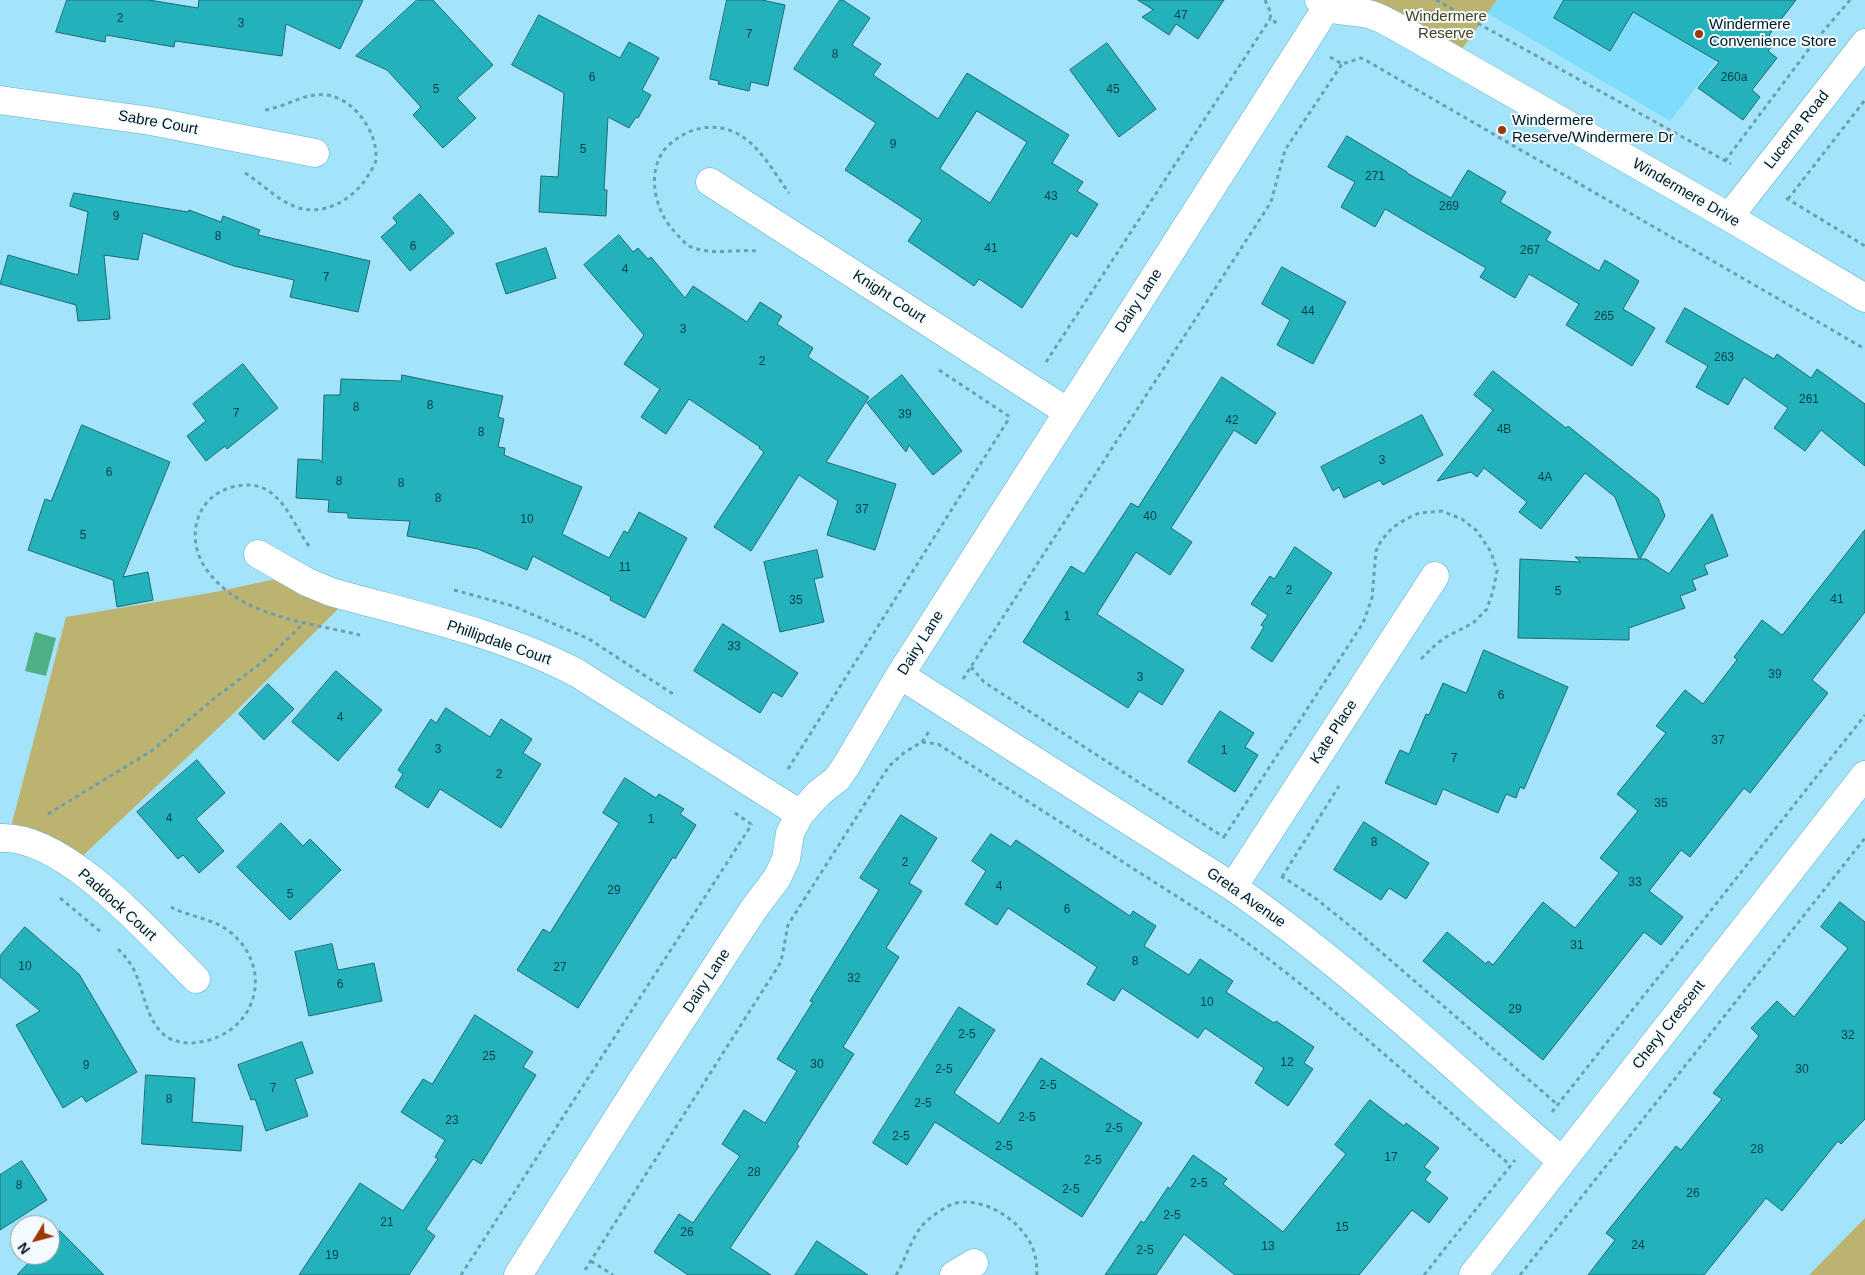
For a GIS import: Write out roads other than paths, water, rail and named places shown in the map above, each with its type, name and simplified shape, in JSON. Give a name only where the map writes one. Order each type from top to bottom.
[{"type":"street","name":"Windermere Drive","points":[[1323,3],[1337,11],[1357,12],[1380,18],[1729,217],[1865,298]]},
{"type":"street","name":"Dairy Lane","points":[[527,1272],[642,1080],[753,910],[777,878],[786,859],[790,833],[800,814],[814,798],[837,779],[857,751],[900,675],[1068,412],[1323,3]]},
{"type":"street","name":"Lucerne Road","points":[[1729,217],[1865,43]]},
{"type":"street","name":"Sabre Court","points":[[0,100],[151,121],[315,153]]},
{"type":"street","name":"Knight Court","points":[[710,182],[1068,412]]},
{"type":"street","name":"Phillipdale Court","points":[[258,554],[307,582],[331,592],[485,635],[552,660],[577,673],[800,814]]},
{"type":"street","name":"Kate Place","points":[[1233,887],[1435,576]]},
{"type":"street","name":"Greta Avenue","points":[[900,675],[1233,887],[1286,925],[1363,988],[1562,1161]]},
{"type":"street","name":"Cheryl Crescent","points":[[1473,1275],[1865,775]]},
{"type":"street","name":"Paddock Court","points":[[0,838],[27,842],[49,851],[73,865],[123,908],[196,979]]},
{"type":"place","name":"Windermere Convenience Store","points":[[1699,34]]},
{"type":"place","name":"Windermere Reserve/Windermere Dr","points":[[1502,130]]},
{"type":"park label","name":"Windermere Reserve","points":[[1446,26]]}]
